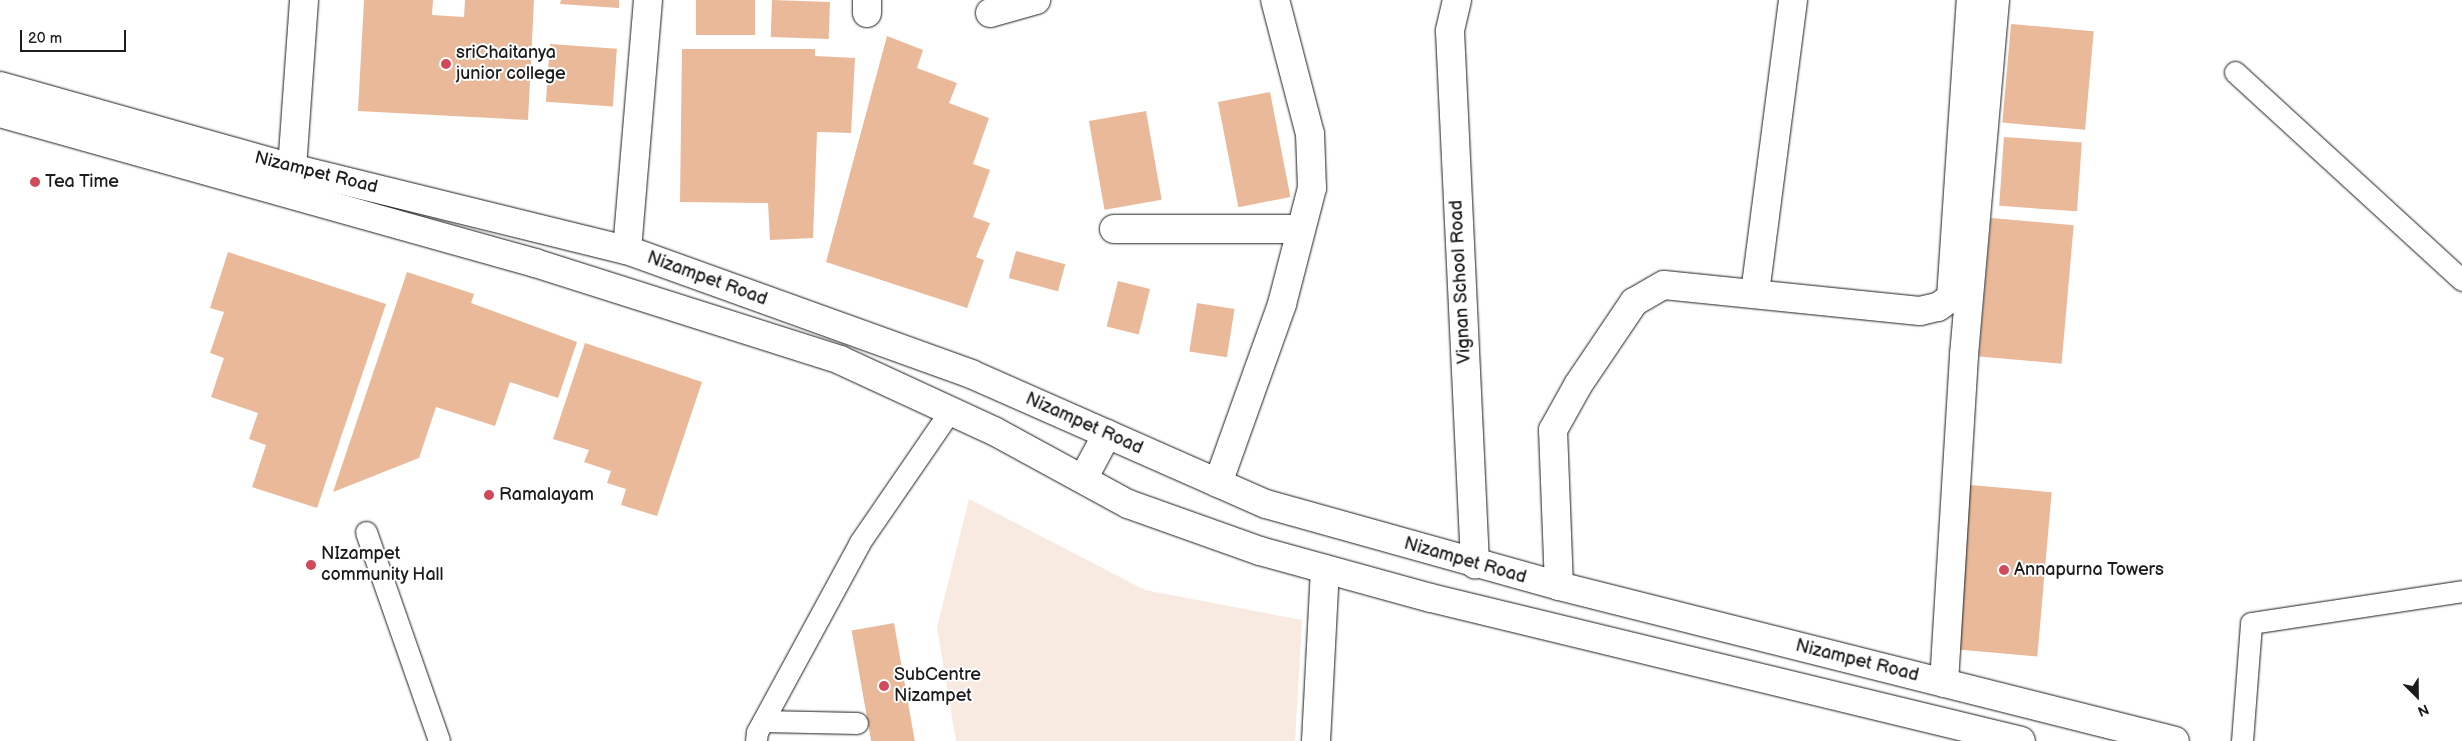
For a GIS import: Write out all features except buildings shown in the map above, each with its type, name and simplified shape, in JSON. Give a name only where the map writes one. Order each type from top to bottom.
[{"type":"main road","points":[[292,168],[304,0]]},
{"type":"main road","points":[[627,250],[648,0]]},
{"type":"main road","points":[[990,13],[1036,0]]},
{"type":"main road","points":[[1218,483],[1282,304],[1312,188],[1310,134],[1275,0]]},
{"type":"main road","name":"Vignan School Road","points":[[1457,0],[1450,31],[1475,564]]},
{"type":"main road","points":[[1755,292],[1793,0]]},
{"type":"main road","points":[[1559,586],[1553,430],[1578,385],[1634,302],[1664,285],[1755,292],[1920,311],[1938,307],[1951,298],[1971,0]]},
{"type":"main road","points":[[1944,683],[1964,355],[1995,0]]},
{"type":"main road","name":"Nizampet Road","points":[[0,86],[292,168],[627,250],[971,374],[1266,504],[1559,586],[2175,741]]},
{"type":"main road","name":"Nizampet Road","points":[[0,113],[535,263],[840,360],[950,411],[1128,504],[1260,551],[1325,569],[2021,741]]},
{"type":"main road","points":[[1114,229],[1300,229]]},
{"type":"main road","points":[[1083,479],[1107,434]]},
{"type":"main road","points":[[1316,741],[1325,569]]},
{"type":"lane","points":[[2235,72],[2462,280]]},
{"type":"lane","points":[[756,741],[763,721],[860,542],[950,411]]},
{"type":"lane","points":[[366,532],[439,741]]},
{"type":"lane","points":[[2242,741],[2251,623],[2462,591]]},
{"type":"lane","points":[[763,721],[857,723]]},
{"type":"shaded area","points":[[969,499],[1145,590],[1302,620],[1295,741],[956,741],[937,627]]},
{"type":"place","name":"sriChaitanya junior college","points":[[446,64]]},
{"type":"place","name":"Tea Time","points":[[35,182]]},
{"type":"place","name":"Ramalayam","points":[[489,495]]},
{"type":"place","name":"NIzampet community Hall","points":[[311,565]]},
{"type":"place","name":"Annapurna Towers","points":[[2004,570]]},
{"type":"place","name":"SubCentre Nizampet","points":[[884,686]]}]
